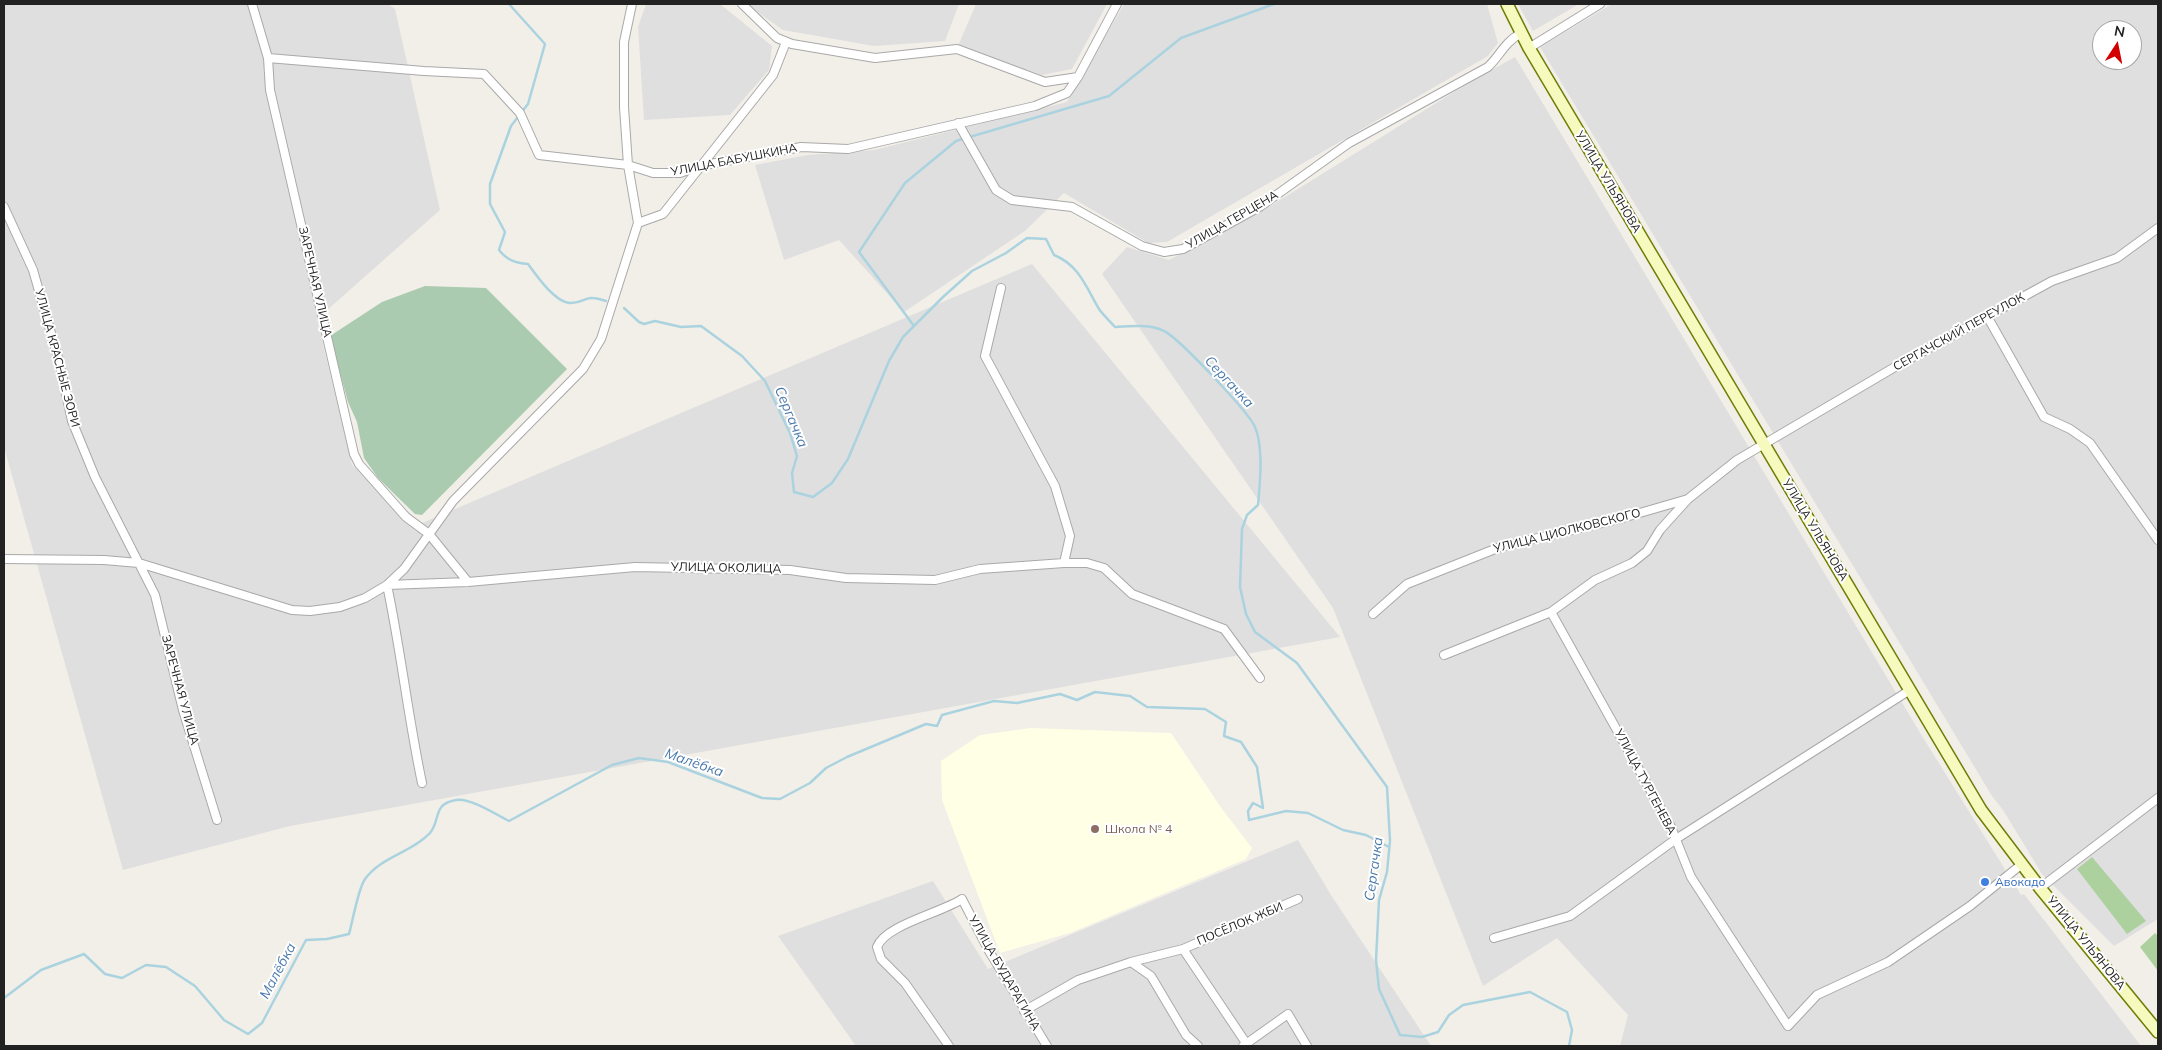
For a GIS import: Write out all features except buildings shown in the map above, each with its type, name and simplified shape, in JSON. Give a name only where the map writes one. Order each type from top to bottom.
[{"type":"main road","name":"УЛИЦА УЛЬЯНОВА","points":[[1508,4],[1529,48],[1981,810],[2040,888],[2158,1032]]},
{"type":"street","name":"ЗАРЕЧНАЯ УЛИЦА","points":[[252,4],[268,58],[270,90],[354,454],[359,464],[406,517],[429,534],[468,582]]},
{"type":"street","points":[[4,560],[104,560],[139,563],[292,610],[310,611],[340,607],[365,598],[387,585],[404,568],[453,501],[583,369],[600,339],[638,224],[628,165],[624,107],[624,42],[632,4]]},
{"type":"street","points":[[742,4],[777,38],[786,42],[875,58],[957,49],[1045,82],[1078,77]]},
{"type":"street","points":[[958,123],[1035,106],[1068,93],[1118,4]]},
{"type":"street","points":[[1529,48],[1600,4]]},
{"type":"street","name":"УЛИЦА ГЕРЦЕНА","points":[[958,123],[996,190],[1012,200],[1072,207],[1142,246],[1164,252],[1183,249],[1261,206],[1349,143],[1488,67],[1497,58],[1506,42],[1521,33]]},
{"type":"street","points":[[638,224],[663,214],[773,75],[786,42]]},
{"type":"street","name":"УЛИЦА БАБУШКИНА","points":[[268,58],[484,74],[520,113],[538,155],[628,165],[653,173],[680,173],[700,166],[801,147],[848,149],[958,123]]},
{"type":"street","name":"УЛИЦА КРАСНЫЕ ЗОРИ","points":[[4,207],[33,270],[58,360],[72,421],[95,477],[139,563]]},
{"type":"street","name":"СЕРГАЧСКИЙ ПЕРЕУЛОК","points":[[1764,444],[1987,316],[2052,281],[2117,258],[2158,228]]},
{"type":"street","points":[[1001,288],[985,356],[1056,486],[1070,536],[1064,563]]},
{"type":"street","points":[[1987,316],[2044,417],[2070,429],[2090,443],[2158,540]]},
{"type":"street","name":"УЛИЦА ЦИОЛКОВСКОГО","points":[[1444,655],[1551,612],[1595,580],[1632,563],[1647,551],[1660,530],[1688,499],[1737,460],[1764,444]]},
{"type":"street","name":"УЛИЦА ЦИОЛКОВСКОГО","points":[[1373,614],[1407,584],[1500,547],[1619,519],[1688,499]]},
{"type":"street","name":"ЗАРЕЧНАЯ УЛИЦА","points":[[139,563],[155,595],[183,710],[217,820]]},
{"type":"street","name":"УЛИЦА ОКОЛИЦА","points":[[387,585],[468,582],[635,567],[790,570],[846,578],[935,580],[980,569],[1064,563],[1087,564],[1104,568],[1132,594],[1224,629],[1260,678]]},
{"type":"street","points":[[387,585],[400,646],[408,718],[422,783]]},
{"type":"street","name":"УЛИЦА ТУРГЕНЕВА","points":[[1551,612],[1672,827],[1691,877],[1788,1026],[1816,995],[1888,962],[1970,906],[2022,864]]},
{"type":"street","points":[[1494,938],[1570,916],[1676,839],[1910,690]]},
{"type":"street","points":[[2040,888],[2158,798]]},
{"type":"street","name":"УЛИЦА БУДАРАГИНА","points":[[949,1046],[905,983],[882,959],[877,946],[880,938],[889,932],[948,908],[962,899],[1024,1011],[1047,1046]]},
{"type":"street","name":"ПОСЁЛОК ЖБИ","points":[[1024,1011],[1078,980],[1131,962],[1183,949],[1298,899]]},
{"type":"street","name":"ПОСЁЛОК ЖБИ","points":[[1183,949],[1244,1045]]},
{"type":"street","points":[[1131,962],[1151,976],[1186,1035],[1198,1046]]},
{"type":"street","points":[[1244,1045],[1288,1014],[1307,1046]]},
{"type":"shaded area","points":[[4,4],[388,4],[395,9],[440,210],[317,319],[352,465],[422,523],[1032,264],[1340,637],[290,826],[123,870],[4,447]]},
{"type":"shaded area","points":[[646,4],[720,4],[772,46],[769,70],[730,115],[644,120],[638,27]]},
{"type":"shaded area","points":[[746,4],[959,4],[945,41],[874,46],[783,30]]},
{"type":"shaded area","points":[[976,4],[1107,4],[1072,69],[1042,75],[958,46]]},
{"type":"shaded area","points":[[1124,4],[1487,4],[1498,43],[1488,56],[1167,242],[1148,243],[1064,193],[1025,231],[904,312],[839,240],[784,260],[755,165],[808,155],[874,150],[1067,102]]},
{"type":"shaded area","points":[[1518,4],[1579,4],[1533,31]]},
{"type":"shaded area","points":[[1612,4],[2158,4],[2158,919],[2114,946],[2042,874],[2003,810],[1992,796],[1540,47]]},
{"type":"shaded area","points":[[1515,57],[1922,736],[2021,895],[2024,894],[2141,1046],[1620,1046],[1628,1015],[1557,938],[1483,986],[1333,608],[1102,274],[1127,247],[1169,260],[1264,210],[1470,82]]},
{"type":"shaded area","points":[[425,286],[486,288],[567,369],[422,515],[415,514],[378,478],[364,458],[357,422],[348,402],[330,336],[382,302]]},
{"type":"shaded area","name":"Школа № 4","points":[[1031,728],[1171,733],[1222,809],[1252,848],[1246,859],[1070,933],[1000,953],[942,800],[941,761],[980,735]]},
{"type":"shaded area","points":[[1298,840],[1331,895],[1431,1046],[856,1046],[778,936],[933,881],[988,969]]},
{"type":"green space","points":[[2092,857],[2146,921],[2127,934],[2077,869]]},
{"type":"green space","points":[[2155,933],[2158,936],[2158,971],[2140,947]]},
{"type":"waterway","name":"Сергачка","points":[[509,4],[545,44],[528,104],[511,126],[490,184],[490,204],[505,232],[499,250],[512,260],[528,264],[547,288],[565,302],[576,303],[589,298],[606,301]]},
{"type":"waterway","points":[[914,326],[859,252],[905,183],[956,141],[1109,96],[1181,38],[1274,4]]},
{"type":"waterway","name":"Сергачка","points":[[624,308],[639,322],[644,324],[655,321],[681,327],[701,326],[742,356],[765,381],[790,433],[797,456],[792,473],[794,492],[813,497],[832,483],[848,459],[889,361],[903,337],[972,271],[1006,253],[1027,238],[1046,239],[1054,255],[1063,259],[1076,271],[1102,314],[1115,327],[1153,327],[1172,336],[1226,391],[1254,425],[1257,433],[1260,454],[1258,505],[1247,515],[1242,529],[1240,587],[1246,614],[1255,632],[1297,663],[1387,787],[1390,841],[1387,872],[1379,900],[1376,960],[1379,989],[1400,1035],[1422,1037],[1438,1032],[1449,1015],[1463,1005],[1530,992],[1567,1012],[1572,1030],[1569,1046]]},
{"type":"waterway","name":"Малёбка","points":[[4,998],[41,970],[84,954],[105,974],[122,978],[146,965],[166,967],[195,986],[224,1020],[248,1034],[262,1023],[306,940],[327,939],[349,934],[358,897],[365,879],[380,865],[422,840],[430,833],[440,809],[448,802],[456,800],[468,801],[509,821],[612,765],[639,758],[668,762],[762,798],[780,799],[810,783],[826,768],[847,757],[926,724],[937,726],[942,715],[994,701],[1017,703],[1060,694],[1077,700],[1095,692],[1130,696],[1147,707],[1205,709],[1226,722],[1224,736],[1241,742],[1257,767],[1263,808],[1253,803],[1248,811],[1249,820],[1286,811],[1308,813],[1343,830],[1366,835],[1389,847]]},
{"type":"place","name":"Школа № 4","points":[[1095,829]]},
{"type":"place","name":"Авокадо","points":[[1985,882]]}]
